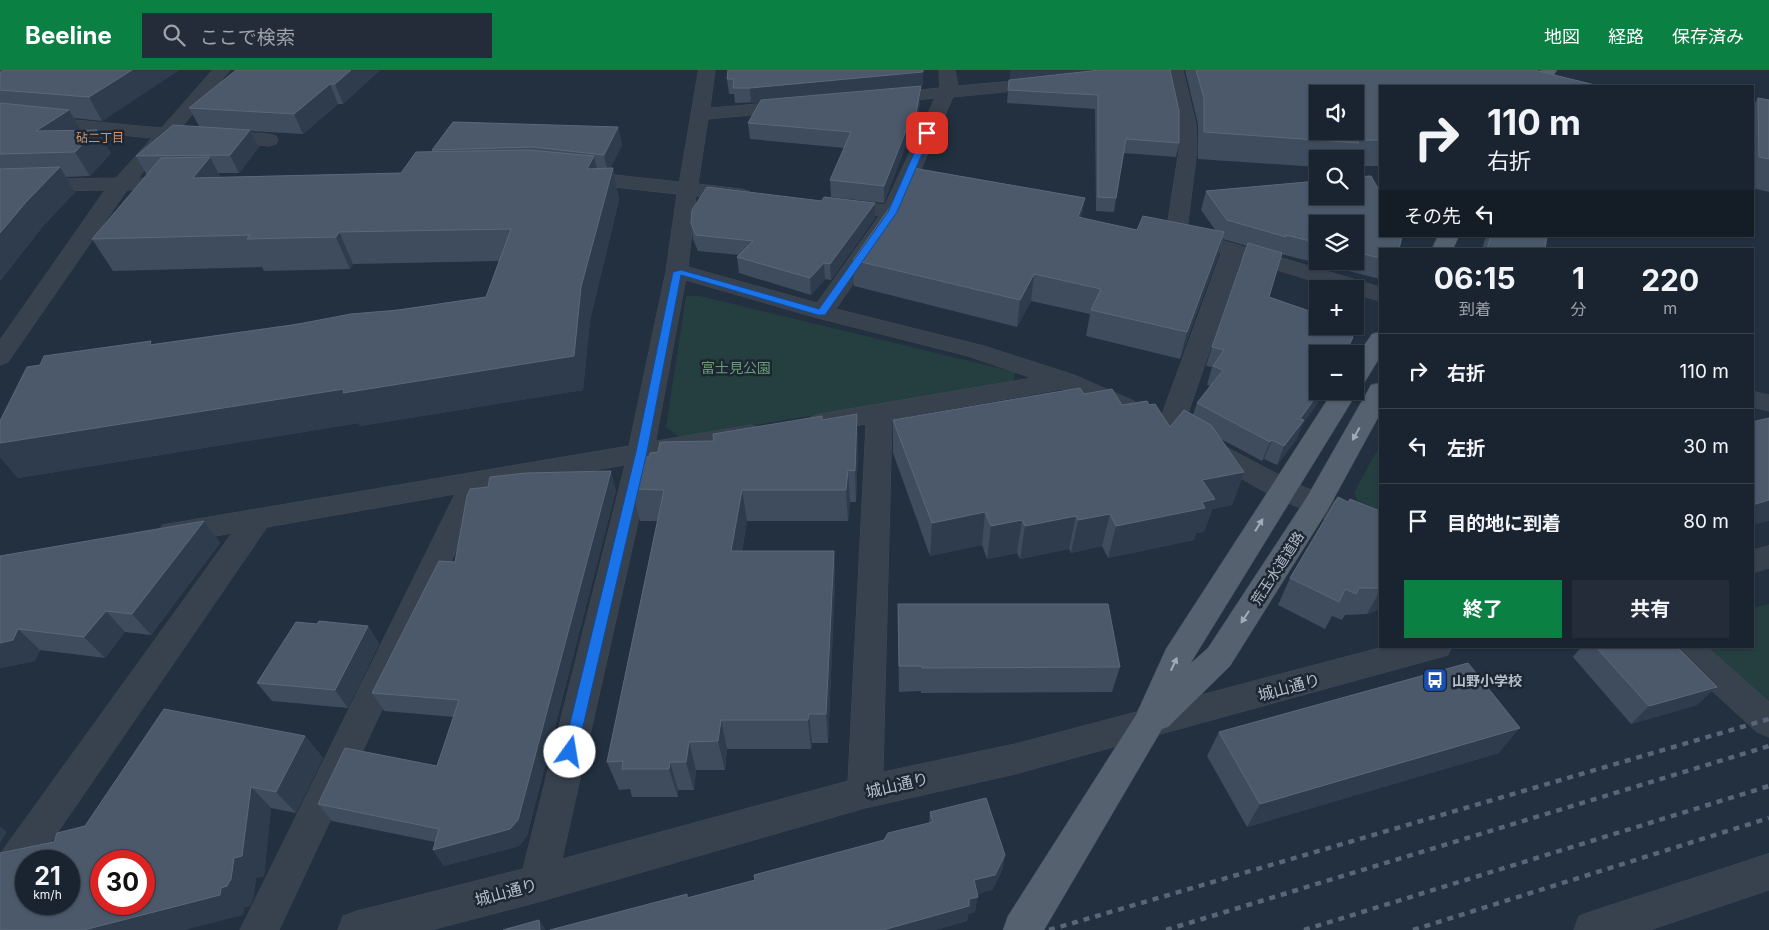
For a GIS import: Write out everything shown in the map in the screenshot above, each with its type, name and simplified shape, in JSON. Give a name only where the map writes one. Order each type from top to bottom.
[{"type":"main road","points":[[1540,85],[1549,70]]},
{"type":"main road","points":[[1364,363],[1379,341]]},
{"type":"main road","name":"荒玉水道道路","points":[[1148,724],[1219,657],[1317,504],[1379,393]]},
{"type":"main road","name":"荒玉水道道路","points":[[1022,930],[1148,724],[1177,658],[1282,489],[1340,400]]},
{"type":"street","points":[[0,357],[121,184],[222,70]]},
{"type":"street","points":[[538,884],[641,452],[678,272],[688,188],[707,70]]},
{"type":"street","points":[[822,312],[892,212],[950,85],[947,70]]},
{"type":"street","points":[[1175,70],[1188,124],[1188,150],[1176,233],[1379,294]]},
{"type":"street","points":[[866,100],[1064,80]]},
{"type":"street","points":[[700,114],[808,105]]},
{"type":"street","points":[[0,118],[165,134],[269,140]]},
{"type":"street","points":[[562,175],[756,196]]},
{"type":"street","points":[[0,186],[191,183]]},
{"type":"street","points":[[814,203],[892,212]]},
{"type":"street","points":[[1155,421],[1233,251]]},
{"type":"street","points":[[678,272],[822,312],[976,351],[1065,381],[1155,421],[1282,489],[1379,531]]},
{"type":"street","points":[[153,536],[1065,381]]},
{"type":"street","points":[[1754,399],[1769,403]]},
{"type":"street","points":[[865,792],[879,413]]},
{"type":"street","points":[[259,930],[475,482]]},
{"type":"street","points":[[0,885],[258,518]]},
{"type":"street","points":[[1754,562],[1769,558]]},
{"type":"street","name":"城山通り","points":[[357,930],[538,884],[865,792],[1015,759],[1430,648]]},
{"type":"street","points":[[1686,648],[1769,722]]},
{"type":"street","points":[[1593,930],[1769,872]]},
{"type":"green space","name":"富士見公園","points":[[686,296],[700,296],[1015,372],[1013,384],[679,437],[666,427]]},
{"type":"green space","points":[[1379,447],[1379,511],[1358,501],[1354,493]]},
{"type":"green space","points":[[1769,604],[1769,705],[1706,648],[1754,648],[1754,608]]},
{"type":"building","points":[[5,70],[132,70],[89,97],[0,90],[0,73]]},
{"type":"building","points":[[236,70],[351,70],[335,84],[330,84],[294,114],[189,108]]},
{"type":"building","points":[[728,70],[923,70],[923,72],[733,88],[734,79],[727,79]]},
{"type":"building","points":[[1100,70],[1170,70],[1179,111],[1179,143],[1126,139],[1116,198],[1098,197],[1098,95],[1008,90],[1009,80]]},
{"type":"building","points":[[1196,70],[1534,70],[1595,85],[1379,85],[1379,140],[1364,140],[1364,85],[1309,85],[1309,139],[1204,132],[1204,98]]},
{"type":"building","points":[[921,86],[915,118],[911,118],[884,186],[830,180],[851,132],[748,123],[761,100]]},
{"type":"building","points":[[1758,98],[1769,100],[1769,159],[1759,157]]},
{"type":"building","points":[[0,103],[69,110],[36,131],[97,130],[75,152],[0,154]]},
{"type":"building","points":[[453,122],[618,127],[604,155],[533,147],[432,150]]},
{"type":"building","points":[[173,125],[250,130],[230,155],[136,156]]},
{"type":"building","points":[[1317,140],[1357,140],[1359,143]]},
{"type":"building","points":[[529,150],[594,156],[587,169],[613,168],[581,287],[574,356],[343,393],[344,389],[0,443],[0,421],[27,367],[40,365],[44,356],[151,341],[150,345],[293,325],[351,314],[399,310],[486,297],[511,229],[339,232],[336,237],[247,239],[250,235],[92,239],[161,158],[210,157],[193,178],[401,173],[416,152]]},
{"type":"building","points":[[60,167],[26,202],[0,233],[0,169]]},
{"type":"building","points":[[913,168],[1085,198],[1078,217],[1137,230],[1143,216],[1224,232],[1187,332],[1091,310],[1101,289],[1034,274],[1020,300],[853,260],[904,187]]},
{"type":"building","points":[[1364,176],[1371,176],[1379,190],[1379,237],[1402,237],[1399,248],[1379,248],[1379,258],[1364,254],[1364,215],[1309,215],[1309,241],[1286,235],[1286,237],[1227,220],[1206,191],[1309,182],[1309,205],[1364,205]]},
{"type":"building","points":[[707,187],[822,201],[824,197],[875,203],[830,264],[824,263],[810,278],[737,257],[753,241],[696,235],[691,223],[692,210]]},
{"type":"building","points":[[1491,237],[1547,237],[1545,248],[1487,248]]},
{"type":"building","points":[[1248,243],[1282,253],[1269,297],[1309,311],[1309,335],[1352,335],[1353,337],[1349,345],[1309,345],[1309,400],[1314,400],[1300,419],[1304,420],[1284,446],[1272,440],[1270,442],[1197,403],[1223,370],[1213,366],[1224,350],[1212,347]]},
{"type":"building","points":[[1080,388],[1084,394],[1112,389],[1122,405],[1147,401],[1149,405],[1155,404],[1170,427],[1184,410],[1211,425],[1244,472],[1202,480],[1215,499],[1202,502],[1205,508],[1116,526],[1110,514],[1078,520],[1076,516],[1025,526],[1022,520],[991,526],[985,512],[932,523],[893,420]]},
{"type":"building","points":[[857,414],[855,471],[848,470],[846,490],[742,490],[731,551],[834,551],[826,714],[809,714],[808,720],[721,720],[718,741],[689,742],[686,762],[670,762],[669,769],[622,769],[623,761],[607,762],[664,490],[632,489],[640,457],[649,457],[650,453],[658,452],[660,442],[714,441],[713,434],[822,416],[822,420]]},
{"type":"building","points":[[1769,418],[1769,500],[1754,504],[1754,422]]},
{"type":"building","points":[[611,471],[518,820],[510,829],[433,850],[439,829],[318,804],[345,748],[437,766],[459,700],[372,693],[439,561],[455,562],[467,496],[470,489],[488,487],[490,477],[526,473]]},
{"type":"building","points":[[1338,497],[1348,502],[1350,499],[1379,511],[1379,588],[1359,588],[1356,594],[1345,589],[1339,602],[1290,578]]},
{"type":"building","points":[[204,521],[132,614],[106,611],[84,637],[18,629],[13,640],[0,643],[0,556]]},
{"type":"building","points":[[898,604],[1108,604],[1120,667],[922,668],[922,666],[899,666]]},
{"type":"building","points":[[319,621],[368,626],[335,690],[257,683],[296,622],[317,624]]},
{"type":"building","points":[[1597,648],[1678,648],[1717,687],[1649,706]]},
{"type":"building","points":[[1468,663],[1520,728],[1260,804],[1219,732]]},
{"type":"building","points":[[164,709],[305,736],[276,792],[251,787],[242,856],[234,858],[231,879],[227,886],[221,888],[220,895],[155,912],[155,850],[90,850],[90,915],[142,915],[84,930],[0,930],[0,853],[54,842],[57,833],[85,826]]},
{"type":"building","points":[[986,798],[1005,855],[995,875],[974,880],[978,897],[969,899],[969,906],[883,930],[550,930],[687,894],[687,898],[755,880],[754,875],[884,840],[888,833],[933,822],[930,812]]},
{"type":"building","points":[[539,920],[540,930],[503,930]]},
{"type":"railway","points":[[1049,930],[1769,719]]},
{"type":"railway","points":[[1166,930],[1769,746]]},
{"type":"railway","points":[[1304,930],[1769,786]]},
{"type":"railway","points":[[1413,930],[1769,818]]},
{"type":"place","name":"山野小学校","points":[[1435,680]]},
{"type":"district","name":"砧二丁目","points":[[100,137]]},
{"type":"route","points":[[570,752],[641,452],[678,272],[822,312],[892,212],[927,133]]}]
